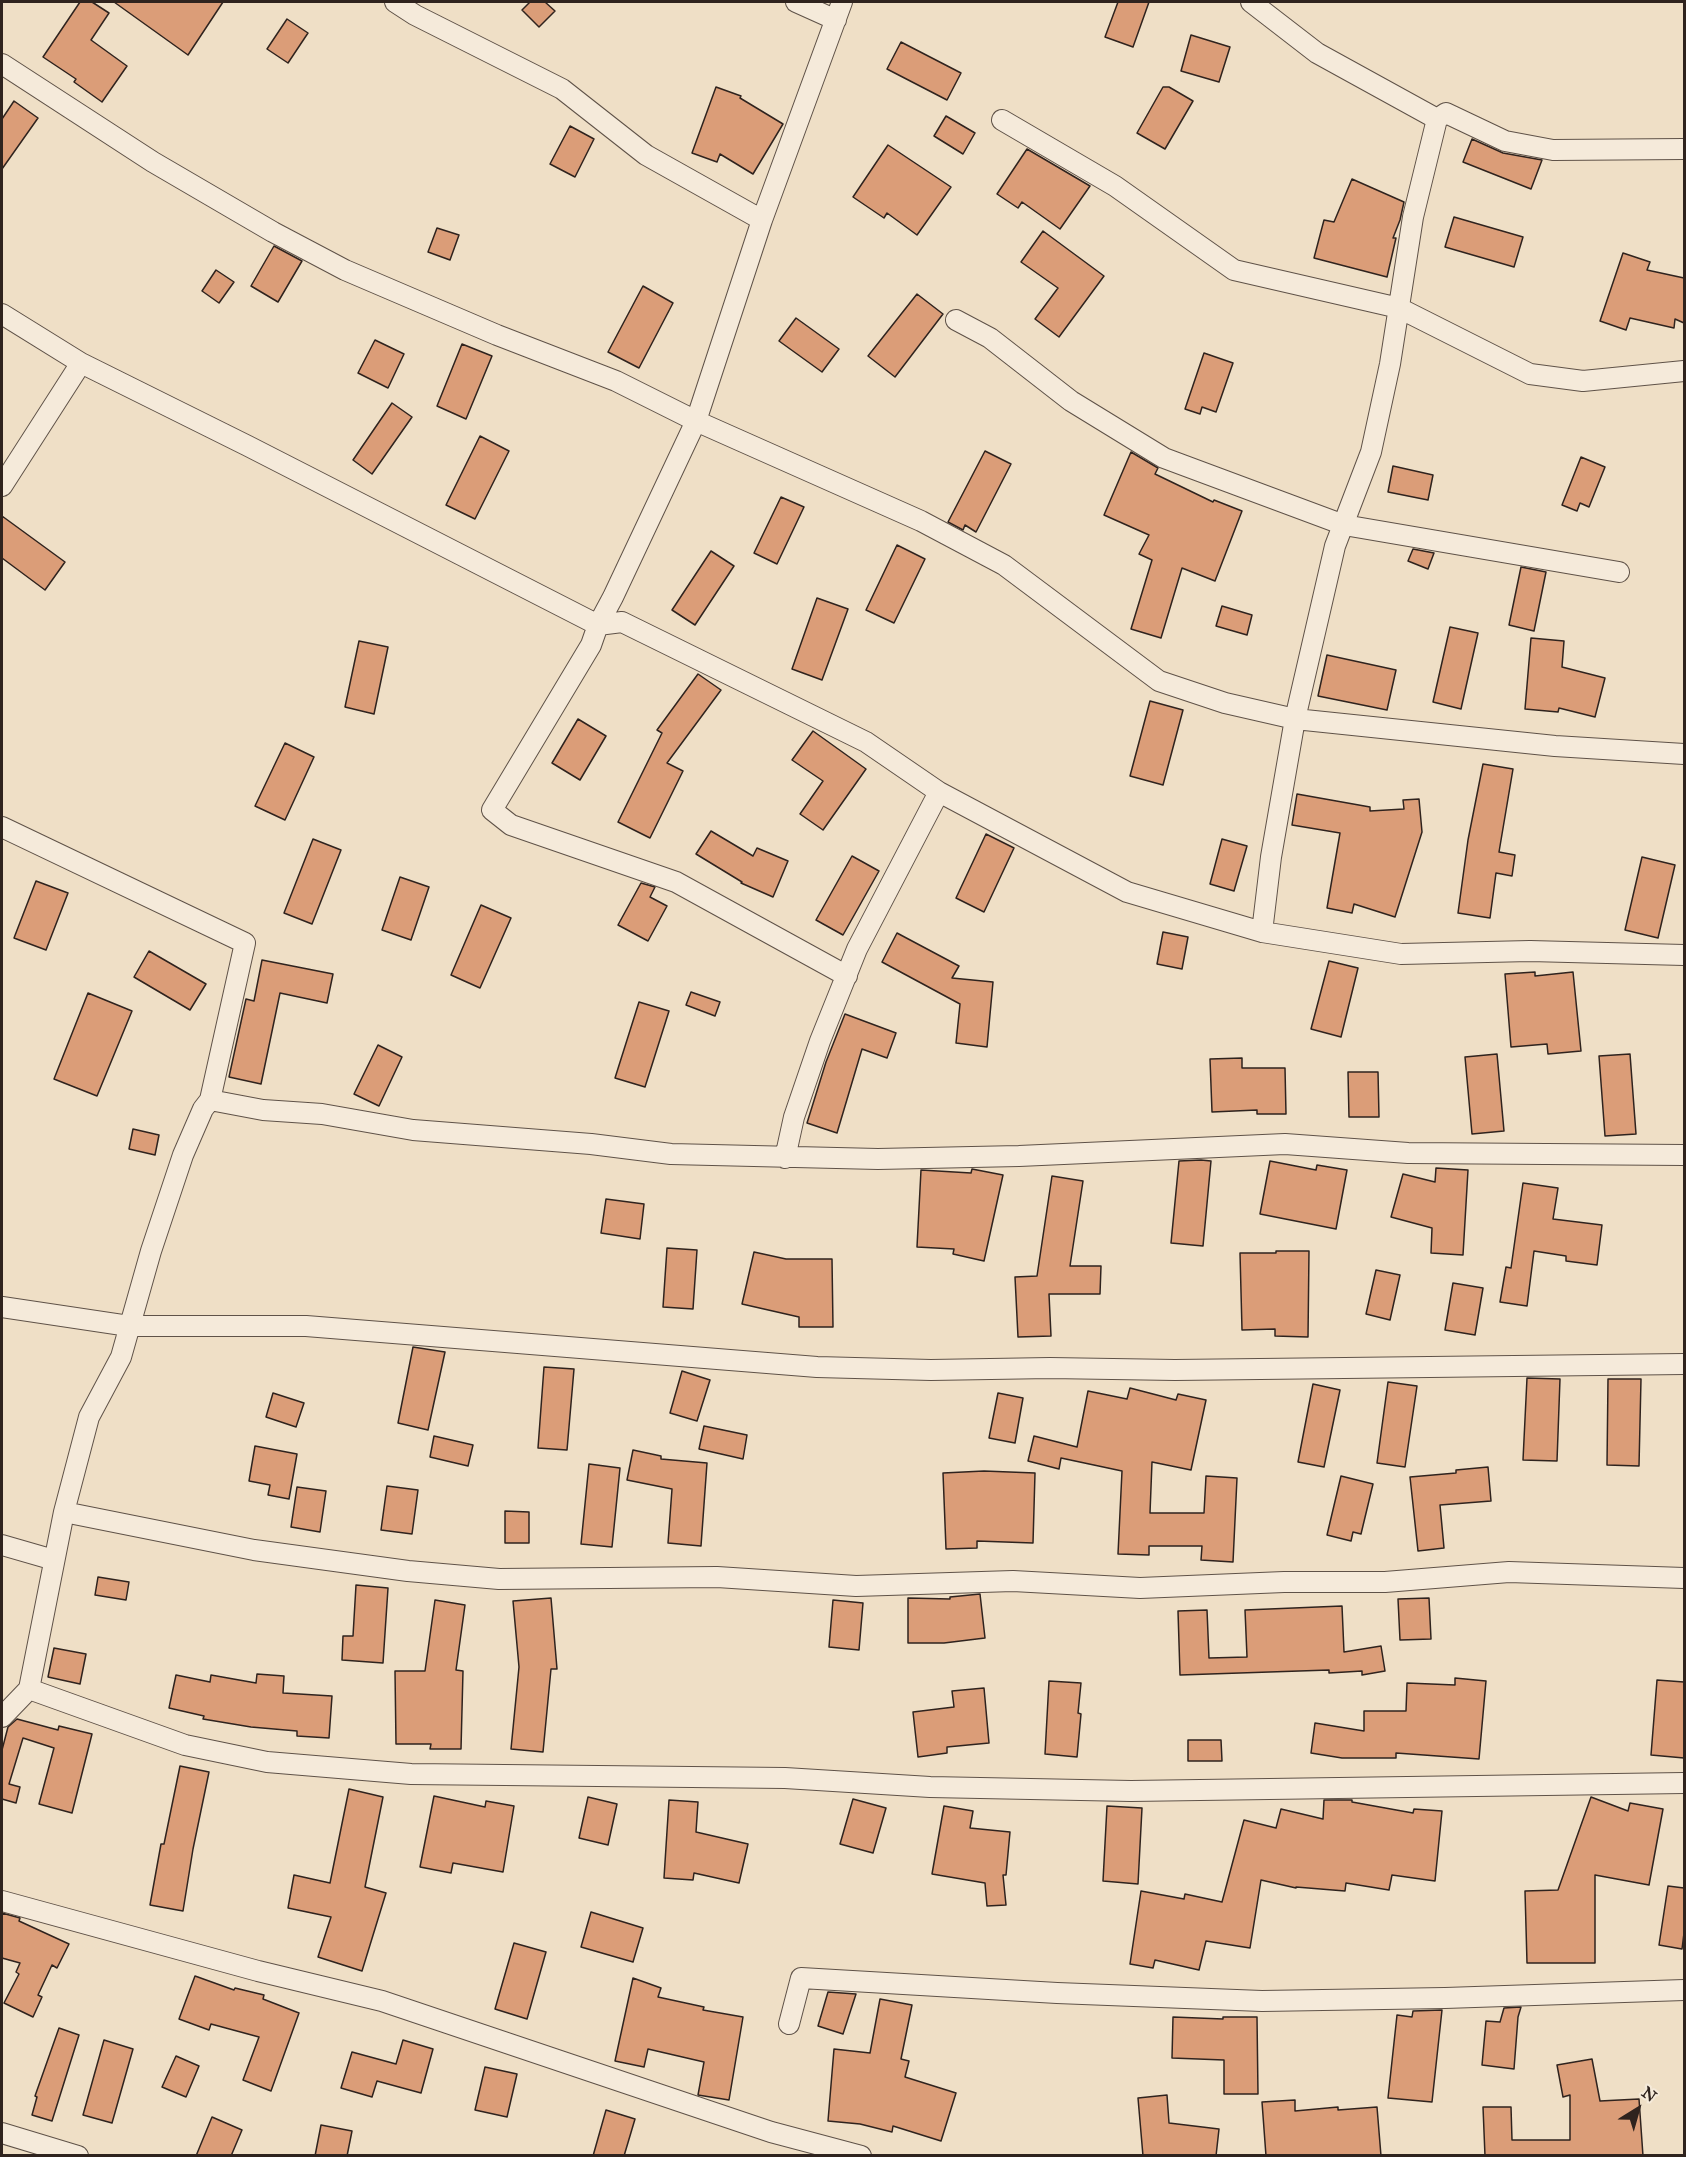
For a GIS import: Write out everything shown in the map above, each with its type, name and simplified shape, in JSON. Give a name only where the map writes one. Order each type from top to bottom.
[{"type":"street","points":[[395,2],[415,15],[562,89],[646,155],[762,220]]},
{"type":"street","points":[[796,2],[839,10],[762,220],[696,421],[614,597],[597,625],[591,645],[492,810],[511,825],[676,882],[847,976]]},
{"type":"street","points":[[1251,2],[1317,53],[1437,119]]},
{"type":"street","points":[[2,64],[153,162],[273,232],[345,270],[497,335],[616,381],[696,421],[921,521],[1004,565],[1159,681],[1225,703],[1295,719],[1555,746],[1684,754]]},
{"type":"street","points":[[1262,932],[1271,857],[1295,719],[1335,546],[1371,452],[1390,364],[1413,217],[1437,119],[1446,113],[1505,141],[1553,150],[1684,149]]},
{"type":"street","points":[[1002,120],[1115,186],[1234,270],[1399,308],[1530,374],[1583,381],[1684,371]]},
{"type":"street","points":[[2,314],[81,363],[597,625],[622,622],[866,742],[939,792],[1127,892],[1262,932],[1401,954],[1530,951],[1684,955]]},
{"type":"street","points":[[956,320],[990,338],[1071,401],[1164,458],[1344,525],[1619,572]]},
{"type":"street","points":[[2,486],[81,363]]},
{"type":"street","points":[[785,1158],[794,1117],[820,1041],[857,949],[939,792]]},
{"type":"street","points":[[2,827],[245,943],[210,1100],[203,1109],[183,1155],[151,1251],[121,1357],[89,1417],[64,1512],[29,1689],[2,1717]]},
{"type":"street","points":[[210,1100],[263,1110],[322,1114],[413,1130],[591,1144],[671,1154],[878,1160],[1285,1144],[1408,1153],[1684,1155]]},
{"type":"street","points":[[2,1307],[129,1326],[306,1326],[817,1367],[931,1370],[1050,1368],[1175,1370],[1684,1364]]},
{"type":"street","points":[[64,1512],[254,1550],[408,1571],[499,1579],[717,1577],[856,1586],[1013,1581],[1140,1588],[1284,1582],[1385,1582],[1509,1572],[1684,1578]]},
{"type":"street","points":[[2,1545],[54,1560]]},
{"type":"street","points":[[29,1689],[185,1745],[267,1762],[411,1774],[785,1778],[930,1787],[1131,1791],[1684,1783]]},
{"type":"street","points":[[2,1901],[258,1971],[382,2001],[771,2132],[861,2156]]},
{"type":"street","points":[[789,2024],[801,1978],[1058,1993],[1262,2001],[1684,1990]]},
{"type":"street","points":[[2,2133],[78,2156]]},
{"type":"building","points":[[80,2],[92,2],[109,13],[91,40],[127,66],[102,102],[74,82],[76,79],[43,57]]},
{"type":"building","points":[[114,2],[223,2],[188,55]]},
{"type":"building","points":[[530,2],[545,2],[555,11],[539,27],[522,10]]},
{"type":"building","points":[[1118,2],[1149,2],[1133,47],[1105,37]]},
{"type":"building","points":[[287,19],[308,33],[288,63],[267,49]]},
{"type":"building","points":[[1191,35],[1230,47],[1219,82],[1181,71]]},
{"type":"building","points":[[901,42],[961,73],[947,100],[887,69]]},
{"type":"building","points":[[716,87],[741,96],[740,98],[783,124],[753,174],[720,154],[717,162],[692,153]]},
{"type":"building","points":[[1163,87],[1169,87],[1193,101],[1165,149],[1137,133]]},
{"type":"building","points":[[14,101],[38,118],[2,169],[2,119]]},
{"type":"building","points":[[946,116],[975,133],[963,154],[934,136]]},
{"type":"building","points":[[570,126],[594,139],[575,177],[550,164]]},
{"type":"building","points":[[1472,139],[1503,153],[1542,160],[1531,189],[1463,162]]},
{"type":"building","points":[[888,145],[951,187],[917,235],[887,213],[884,218],[853,197]]},
{"type":"building","points":[[1027,149],[1090,186],[1060,229],[1022,202],[1018,208],[997,194]]},
{"type":"building","points":[[1352,179],[1404,202],[1393,238],[1396,238],[1387,277],[1314,258],[1324,220],[1334,222]]},
{"type":"building","points":[[1454,217],[1523,237],[1514,267],[1445,247]]},
{"type":"building","points":[[437,228],[459,235],[450,260],[428,252]]},
{"type":"building","points":[[1043,231],[1104,276],[1059,337],[1035,319],[1058,288],[1021,262]]},
{"type":"building","points":[[274,246],[302,261],[278,302],[251,286]]},
{"type":"building","points":[[1623,253],[1650,262],[1647,270],[1684,278],[1684,323],[1675,319],[1674,328],[1630,318],[1626,330],[1600,321]]},
{"type":"building","points":[[216,270],[234,282],[219,303],[202,291]]},
{"type":"building","points":[[643,286],[673,303],[639,368],[608,352]]},
{"type":"building","points":[[917,294],[943,314],[895,377],[868,356]]},
{"type":"building","points":[[796,318],[839,349],[822,372],[779,341]]},
{"type":"building","points":[[375,340],[404,354],[388,388],[358,373]]},
{"type":"building","points":[[462,344],[492,356],[466,419],[437,406]]},
{"type":"building","points":[[1204,353],[1233,363],[1216,412],[1202,407],[1200,414],[1185,409]]},
{"type":"building","points":[[392,403],[412,417],[372,474],[353,460]]},
{"type":"building","points":[[480,436],[509,451],[475,519],[446,505]]},
{"type":"building","points":[[985,451],[1011,464],[976,532],[965,525],[963,530],[948,522]]},
{"type":"building","points":[[1131,452],[1158,468],[1155,474],[1213,502],[1214,500],[1242,511],[1215,581],[1182,568],[1161,638],[1131,629],[1152,560],[1139,554],[1149,535],[1104,515]]},
{"type":"building","points":[[1581,457],[1605,467],[1589,507],[1580,503],[1577,511],[1562,505]]},
{"type":"building","points":[[1393,466],[1433,475],[1428,500],[1388,492]]},
{"type":"building","points":[[781,497],[804,507],[777,564],[754,553]]},
{"type":"building","points":[[2,516],[65,562],[45,590],[2,558]]},
{"type":"building","points":[[897,545],[925,559],[894,623],[866,610]]},
{"type":"building","points":[[1413,549],[1434,553],[1428,569],[1408,561]]},
{"type":"building","points":[[711,551],[734,566],[695,625],[672,610]]},
{"type":"building","points":[[1521,567],[1546,572],[1534,631],[1509,625]]},
{"type":"building","points":[[817,598],[848,609],[822,680],[792,669]]},
{"type":"building","points":[[1222,606],[1252,615],[1247,635],[1216,626]]},
{"type":"building","points":[[1450,627],[1478,633],[1461,709],[1433,702]]},
{"type":"building","points":[[1531,638],[1564,641],[1562,667],[1605,678],[1595,717],[1559,708],[1558,712],[1525,709]]},
{"type":"building","points":[[359,641],[388,647],[374,714],[345,707]]},
{"type":"building","points":[[1327,655],[1396,670],[1387,710],[1318,696]]},
{"type":"building","points":[[698,674],[721,690],[667,763],[683,771],[650,838],[618,822],[662,733],[657,730]]},
{"type":"building","points":[[1150,701],[1183,710],[1163,785],[1130,776]]},
{"type":"building","points":[[578,719],[606,736],[580,780],[552,763]]},
{"type":"building","points":[[813,731],[866,769],[823,830],[800,814],[823,781],[792,760]]},
{"type":"building","points":[[285,743],[314,757],[285,820],[255,806]]},
{"type":"building","points":[[1483,764],[1513,769],[1499,852],[1515,855],[1512,876],[1496,873],[1490,918],[1458,913],[1468,840]]},
{"type":"building","points":[[1297,794],[1370,807],[1370,811],[1404,809],[1403,800],[1419,799],[1422,832],[1395,917],[1354,904],[1352,913],[1327,908],[1340,833],[1292,825]]},
{"type":"building","points":[[711,831],[753,856],[757,848],[788,861],[773,897],[741,883],[696,854]]},
{"type":"building","points":[[986,834],[1014,848],[984,912],[956,898]]},
{"type":"building","points":[[313,839],[341,850],[312,924],[284,913]]},
{"type":"building","points":[[1222,839],[1247,846],[1234,891],[1210,884]]},
{"type":"building","points":[[852,856],[879,871],[843,935],[816,920]]},
{"type":"building","points":[[1642,857],[1675,865],[1658,938],[1625,930]]},
{"type":"building","points":[[400,877],[429,887],[411,940],[382,930]]},
{"type":"building","points":[[36,881],[68,893],[46,950],[14,938]]},
{"type":"building","points":[[641,883],[655,887],[650,897],[667,906],[648,941],[618,925]]},
{"type":"building","points":[[481,905],[511,918],[480,988],[451,975]]},
{"type":"building","points":[[1163,932],[1188,937],[1182,969],[1157,964]]},
{"type":"building","points":[[897,933],[959,966],[952,978],[993,982],[987,1047],[956,1043],[960,1004],[882,962]]},
{"type":"building","points":[[149,951],[206,984],[190,1010],[134,977]]},
{"type":"building","points":[[262,960],[333,974],[327,1003],[280,993],[261,1084],[229,1077],[246,999],[254,1001]]},
{"type":"building","points":[[1329,961],[1358,968],[1341,1037],[1311,1029]]},
{"type":"building","points":[[1535,972],[1535,976],[1573,972],[1581,1051],[1548,1054],[1547,1044],[1511,1047],[1505,974]]},
{"type":"building","points":[[691,992],[720,1002],[715,1016],[686,1005]]},
{"type":"building","points":[[88,993],[132,1011],[97,1096],[54,1079]]},
{"type":"building","points":[[639,1002],[669,1011],[645,1087],[615,1078]]},
{"type":"building","points":[[845,1014],[896,1033],[887,1058],[862,1049],[837,1133],[807,1123],[826,1062]]},
{"type":"building","points":[[378,1045],[402,1057],[379,1106],[354,1094]]},
{"type":"building","points":[[1497,1054],[1504,1131],[1472,1134],[1465,1057]]},
{"type":"building","points":[[1630,1054],[1636,1134],[1605,1136],[1599,1056]]},
{"type":"building","points":[[1242,1058],[1242,1068],[1285,1068],[1286,1114],[1257,1114],[1257,1110],[1212,1112],[1210,1059]]},
{"type":"building","points":[[1348,1072],[1378,1072],[1379,1117],[1349,1117]]},
{"type":"building","points":[[133,1129],[159,1135],[155,1155],[129,1149]]},
{"type":"building","points":[[1179,1161],[1211,1161],[1203,1246],[1171,1243]]},
{"type":"building","points":[[1270,1161],[1316,1170],[1317,1165],[1347,1170],[1336,1229],[1260,1214]]},
{"type":"building","points":[[1436,1168],[1468,1170],[1463,1255],[1431,1253],[1432,1228],[1391,1217],[1403,1174],[1435,1182]]},
{"type":"building","points":[[972,1169],[1003,1175],[984,1261],[953,1254],[954,1249],[917,1247],[921,1170],[971,1173]]},
{"type":"building","points":[[1052,1176],[1083,1181],[1070,1266],[1101,1266],[1100,1294],[1049,1294],[1051,1336],[1018,1337],[1015,1277],[1037,1276]]},
{"type":"building","points":[[1523,1183],[1558,1188],[1553,1219],[1602,1225],[1597,1265],[1566,1261],[1566,1256],[1534,1251],[1527,1306],[1500,1302],[1506,1267],[1511,1268]]},
{"type":"building","points":[[606,1199],[644,1204],[640,1239],[601,1233]]},
{"type":"building","points":[[667,1248],[697,1250],[693,1309],[663,1307]]},
{"type":"building","points":[[1276,1251],[1309,1251],[1308,1337],[1275,1336],[1275,1329],[1242,1330],[1240,1253],[1276,1253]]},
{"type":"building","points":[[754,1252],[786,1259],[832,1259],[833,1327],[799,1327],[799,1317],[742,1304]]},
{"type":"building","points":[[1376,1270],[1400,1275],[1390,1320],[1366,1314]]},
{"type":"building","points":[[1453,1283],[1483,1288],[1475,1335],[1445,1330]]},
{"type":"building","points":[[413,1347],[445,1352],[428,1430],[398,1423]]},
{"type":"building","points":[[544,1367],[574,1369],[567,1450],[538,1448]]},
{"type":"building","points":[[682,1371],[710,1380],[697,1421],[670,1413]]},
{"type":"building","points":[[1527,1378],[1560,1379],[1557,1461],[1523,1460]]},
{"type":"building","points":[[1608,1379],[1641,1379],[1639,1466],[1607,1465]]},
{"type":"building","points":[[1388,1382],[1417,1386],[1405,1467],[1377,1463]]},
{"type":"building","points":[[1313,1384],[1340,1390],[1324,1467],[1298,1462]]},
{"type":"building","points":[[1130,1388],[1176,1400],[1178,1394],[1206,1400],[1191,1470],[1152,1462],[1150,1513],[1204,1513],[1206,1476],[1237,1478],[1233,1562],[1201,1560],[1202,1546],[1149,1546],[1149,1555],[1118,1554],[1122,1471],[1061,1458],[1059,1469],[1028,1461],[1034,1436],[1077,1447],[1088,1391],[1127,1399]]},
{"type":"building","points":[[273,1393],[304,1403],[296,1427],[266,1417]]},
{"type":"building","points":[[998,1393],[1023,1398],[1015,1443],[989,1438]]},
{"type":"building","points":[[704,1426],[747,1435],[743,1459],[699,1449]]},
{"type":"building","points":[[434,1436],[473,1445],[468,1466],[430,1457]]},
{"type":"building","points":[[255,1446],[297,1454],[289,1499],[268,1495],[270,1485],[249,1481]]},
{"type":"building","points":[[633,1450],[661,1456],[661,1459],[707,1463],[701,1546],[668,1543],[672,1489],[627,1480]]},
{"type":"building","points":[[589,1464],[620,1468],[612,1547],[581,1544]]},
{"type":"building","points":[[1488,1467],[1491,1501],[1440,1505],[1444,1548],[1418,1551],[1410,1477],[1456,1473],[1456,1470]]},
{"type":"building","points":[[984,1471],[1035,1473],[1033,1543],[977,1541],[977,1548],[946,1549],[943,1473]]},
{"type":"building","points":[[1341,1476],[1373,1484],[1361,1534],[1353,1532],[1351,1541],[1327,1535]]},
{"type":"building","points":[[387,1486],[418,1490],[412,1534],[381,1530]]},
{"type":"building","points":[[297,1487],[326,1491],[320,1532],[291,1527]]},
{"type":"building","points":[[505,1511],[529,1512],[529,1543],[505,1543]]},
{"type":"building","points":[[98,1577],[129,1582],[126,1600],[95,1595]]},
{"type":"building","points":[[356,1585],[388,1588],[383,1663],[342,1660],[343,1636],[353,1636]]},
{"type":"building","points":[[980,1594],[985,1638],[944,1643],[908,1643],[908,1598],[950,1599],[950,1597]]},
{"type":"building","points":[[551,1598],[557,1669],[551,1669],[543,1752],[511,1749],[519,1667],[513,1601]]},
{"type":"building","points":[[1429,1598],[1431,1639],[1400,1640],[1398,1599]]},
{"type":"building","points":[[435,1600],[465,1605],[456,1670],[463,1671],[461,1749],[430,1749],[431,1744],[396,1744],[395,1671],[425,1671]]},
{"type":"building","points":[[833,1600],[863,1603],[859,1650],[829,1647]]},
{"type":"building","points":[[1342,1606],[1344,1652],[1381,1646],[1385,1671],[1362,1675],[1362,1671],[1329,1673],[1329,1670],[1180,1675],[1178,1611],[1207,1610],[1209,1658],[1247,1657],[1245,1610]]},
{"type":"building","points":[[54,1648],[86,1654],[80,1684],[48,1677]]},
{"type":"building","points":[[257,1674],[284,1676],[283,1693],[332,1696],[329,1738],[297,1736],[297,1731],[251,1727],[203,1719],[204,1716],[169,1708],[176,1675],[210,1682],[211,1675],[256,1683]]},
{"type":"building","points":[[1455,1678],[1486,1681],[1479,1759],[1396,1753],[1396,1758],[1342,1758],[1311,1753],[1315,1723],[1364,1731],[1364,1711],[1406,1711],[1407,1683],[1455,1685]]},
{"type":"building","points":[[1657,1680],[1684,1682],[1684,1758],[1651,1755]]},
{"type":"building","points":[[1049,1681],[1081,1683],[1077,1757],[1045,1754]]},
{"type":"building","points":[[984,1688],[989,1743],[947,1747],[947,1753],[918,1757],[913,1712],[954,1707],[952,1691]]},
{"type":"building","points":[[17,1719],[58,1730],[59,1726],[92,1734],[72,1813],[39,1804],[54,1748],[23,1738],[9,1784],[20,1787],[16,1803],[2,1799],[2,1750],[8,1727]]},
{"type":"building","points":[[1188,1740],[1221,1740],[1222,1761],[1188,1761]]},
{"type":"building","points":[[180,1766],[209,1772],[183,1911],[150,1905],[161,1844],[164,1844]]},
{"type":"building","points":[[349,1789],[383,1797],[365,1887],[386,1893],[362,1971],[318,1957],[331,1917],[288,1908],[294,1875],[330,1883]]},
{"type":"building","points":[[434,1796],[485,1807],[486,1801],[514,1806],[503,1872],[453,1863],[451,1873],[420,1867]]},
{"type":"building","points":[[588,1797],[617,1804],[608,1845],[579,1838]]},
{"type":"building","points":[[1591,1797],[1628,1811],[1630,1803],[1663,1809],[1649,1885],[1595,1875],[1595,1963],[1527,1963],[1525,1891],[1558,1890]]},
{"type":"building","points":[[853,1799],[886,1808],[873,1853],[840,1844]]},
{"type":"building","points":[[669,1800],[698,1802],[696,1832],[748,1844],[739,1883],[694,1873],[693,1880],[664,1878]]},
{"type":"building","points":[[1324,1800],[1352,1800],[1352,1802],[1413,1813],[1414,1809],[1442,1811],[1435,1881],[1392,1875],[1389,1890],[1346,1883],[1345,1891],[1296,1888],[1261,1880],[1250,1948],[1206,1941],[1199,1970],[1155,1960],[1153,1968],[1130,1964],[1141,1891],[1184,1899],[1185,1894],[1222,1902],[1244,1820],[1276,1828],[1281,1809],[1323,1819]]},
{"type":"building","points":[[944,1806],[973,1811],[970,1828],[1010,1832],[1006,1875],[1003,1875],[1006,1905],[987,1906],[985,1883],[932,1874]]},
{"type":"building","points":[[1107,1806],[1142,1808],[1138,1884],[1103,1881]]},
{"type":"building","points":[[1668,1886],[1684,1888],[1682,1949],[1659,1945]]},
{"type":"building","points":[[591,1912],[643,1928],[633,1962],[581,1947]]},
{"type":"building","points":[[2,1913],[20,1918],[19,1921],[69,1944],[57,1968],[52,1965],[38,1995],[42,1997],[33,2017],[4,2003],[19,1974],[16,1972],[20,1963],[2,1958]]},
{"type":"building","points":[[514,1943],[546,1952],[527,2019],[495,2009]]},
{"type":"building","points":[[195,1976],[234,1990],[235,1988],[264,1995],[263,1999],[299,2013],[271,2091],[243,2080],[259,2037],[211,2024],[209,2030],[179,2019]]},
{"type":"building","points":[[633,1978],[661,1988],[658,1997],[704,2007],[703,2010],[743,2017],[729,2100],[698,2095],[704,2062],[648,2049],[644,2067],[615,2061]]},
{"type":"building","points":[[828,1992],[856,1994],[843,2034],[818,2026]]},
{"type":"building","points":[[880,1999],[912,2005],[901,2059],[909,2061],[905,2077],[956,2093],[941,2141],[893,2126],[892,2132],[860,2124],[828,2121],[834,2049],[870,2053]]},
{"type":"building","points":[[1521,2007],[1518,2017],[1514,2069],[1482,2065],[1486,2021],[1500,2022],[1504,2008]]},
{"type":"building","points":[[1442,2010],[1432,2102],[1388,2098],[1397,2015],[1412,2017],[1413,2011]]},
{"type":"building","points":[[1173,2017],[1223,2019],[1223,2017],[1257,2017],[1258,2094],[1224,2094],[1224,2060],[1172,2058]]},
{"type":"building","points":[[59,2028],[79,2035],[52,2121],[32,2115],[37,2097],[35,2096]]},
{"type":"building","points":[[104,2040],[133,2049],[112,2123],[83,2115]]},
{"type":"building","points":[[403,2040],[433,2049],[421,2093],[377,2081],[372,2097],[341,2088],[352,2052],[396,2064]]},
{"type":"building","points":[[176,2056],[199,2066],[186,2097],[162,2087]]},
{"type":"building","points":[[1592,2059],[1600,2101],[1639,2099],[1643,2156],[1485,2156],[1483,2107],[1511,2107],[1512,2140],[1570,2140],[1570,2095],[1563,2097],[1557,2065]]},
{"type":"building","points":[[485,2067],[517,2074],[507,2117],[475,2110]]},
{"type":"building","points":[[1167,2095],[1169,2123],[1219,2129],[1216,2156],[1143,2156],[1138,2098]]},
{"type":"building","points":[[1295,2100],[1295,2111],[1338,2107],[1338,2110],[1377,2107],[1381,2156],[1266,2156],[1262,2102]]},
{"type":"building","points":[[606,2110],[635,2119],[624,2156],[593,2156]]},
{"type":"building","points":[[212,2117],[242,2130],[231,2156],[196,2156]]},
{"type":"building","points":[[321,2125],[352,2131],[347,2156],[315,2156]]}]
